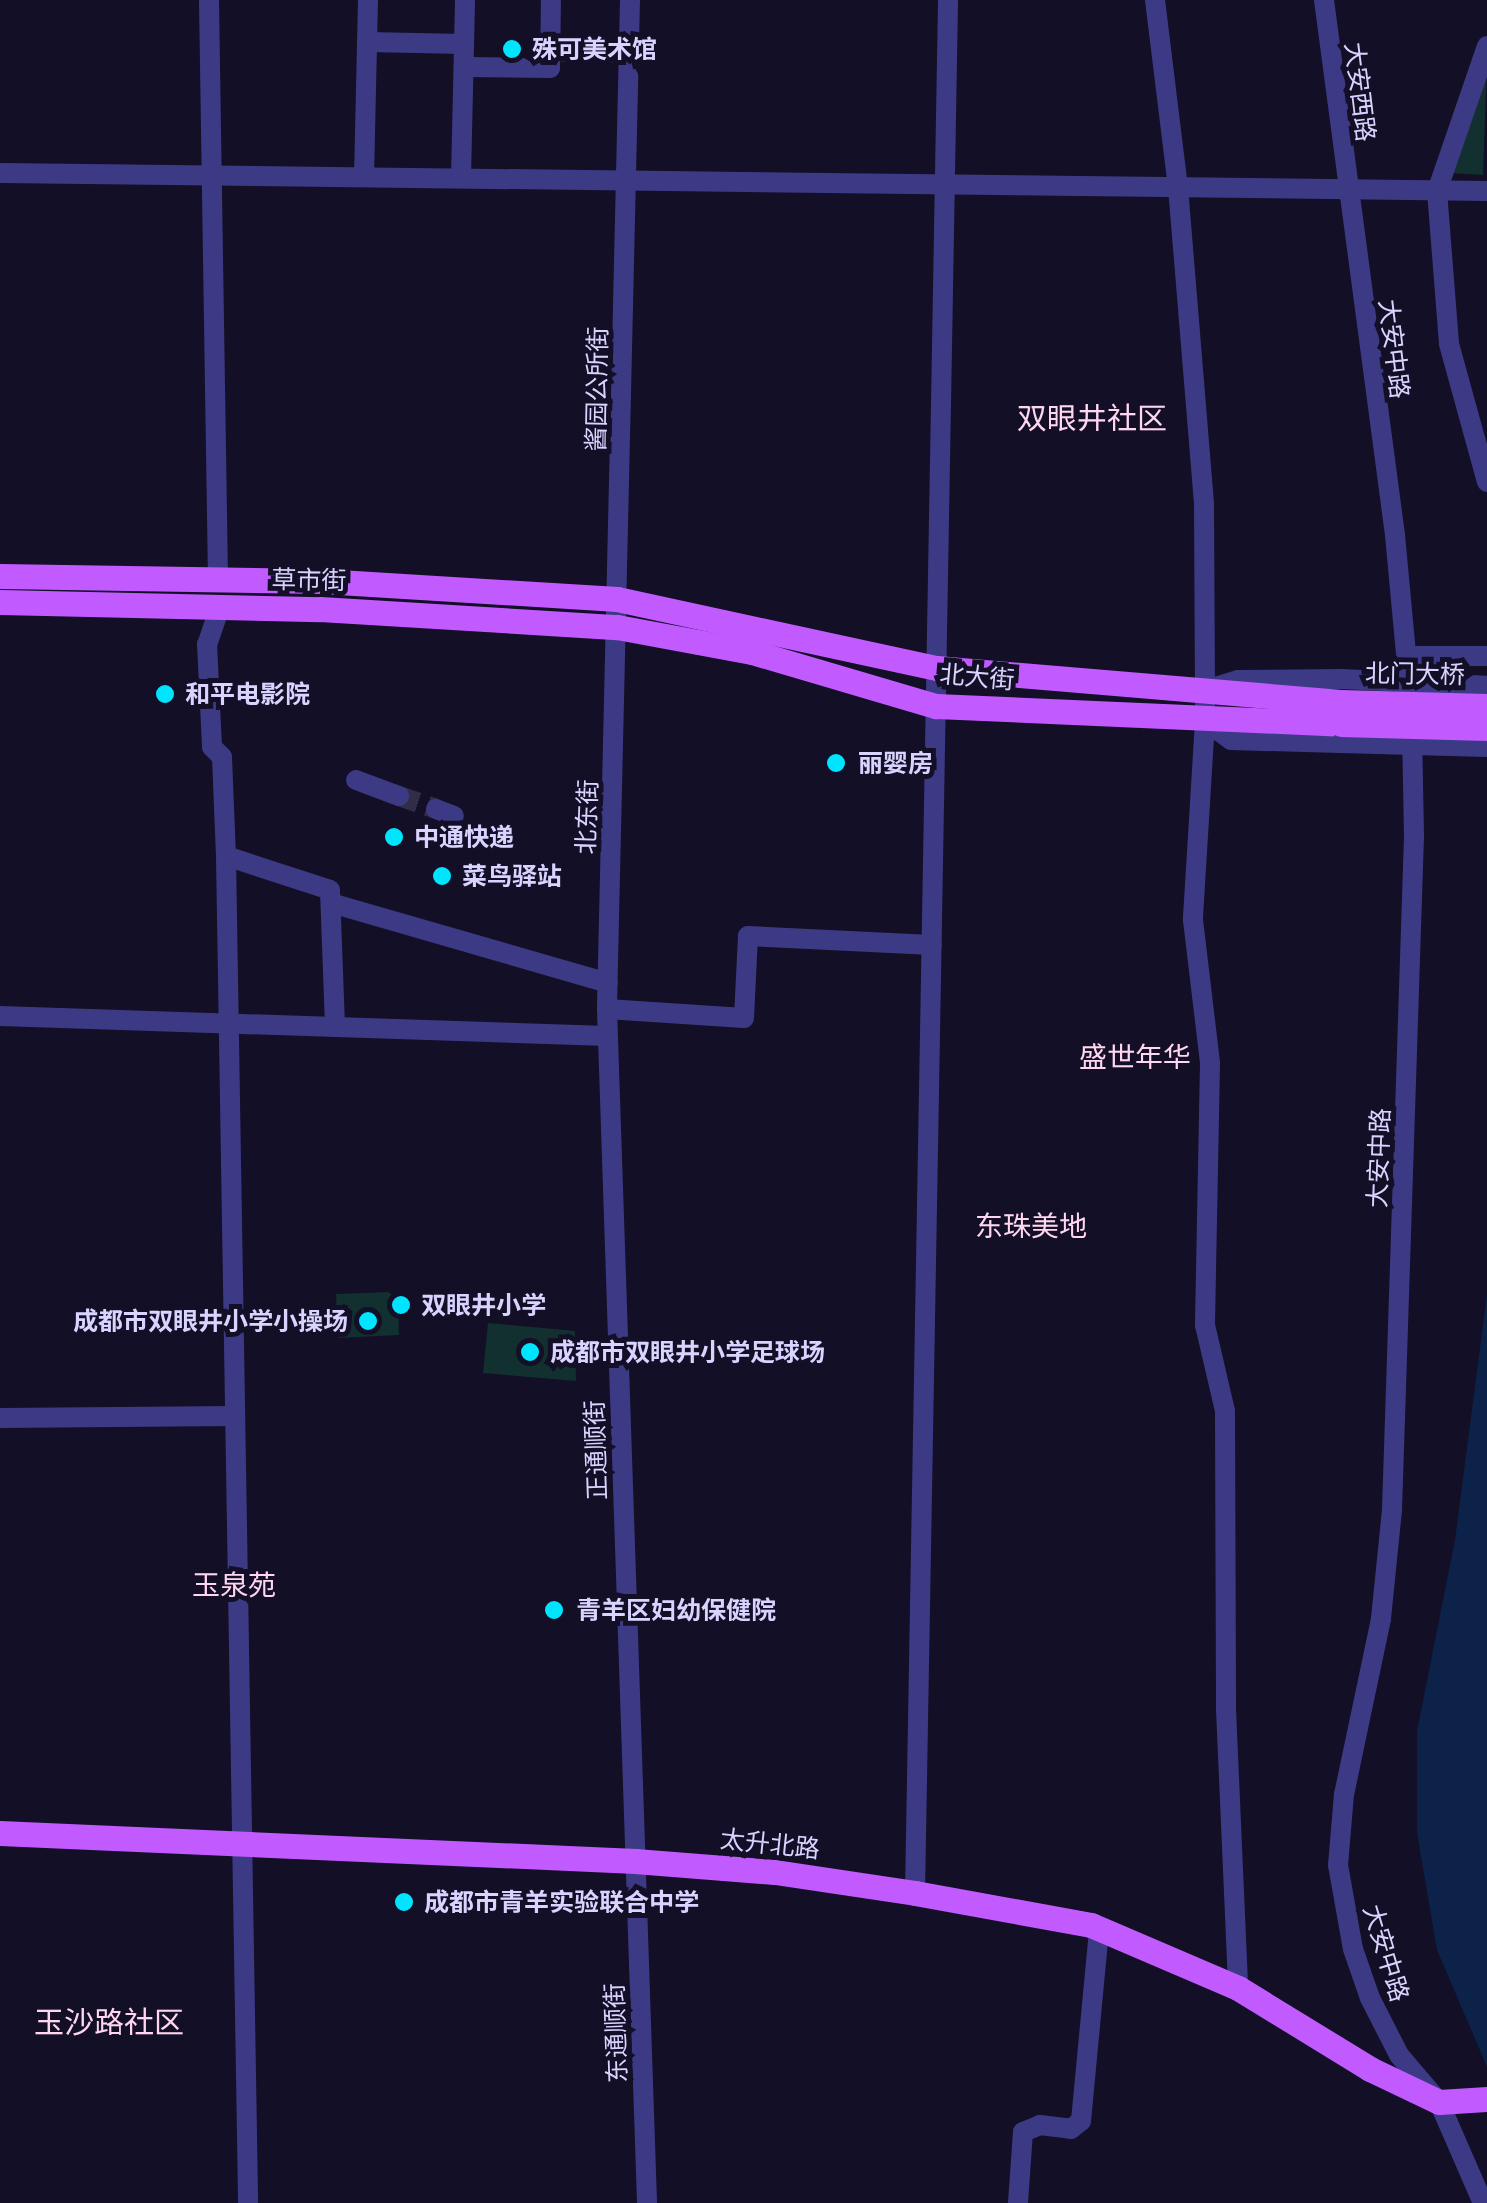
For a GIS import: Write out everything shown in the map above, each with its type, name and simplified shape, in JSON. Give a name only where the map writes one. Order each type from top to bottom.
[{"type":"main road","name":"草市街","points":[[0,576],[218,580],[617,598]]},
{"type":"main road","name":"北大街","points":[[617,598],[880,659],[937,668],[1206,691],[1341,712]]},
{"type":"main road","name":"草市街","points":[[0,602],[218,610],[320,609],[617,627]]},
{"type":"main road","name":"北大街","points":[[617,627],[752,652],[936,706],[1205,722],[1341,712]]},
{"type":"main road","name":"北门大桥","points":[[1341,712],[1487,706]]},
{"type":"main road","name":"北门大桥","points":[[1341,712],[1487,728]]},
{"type":"main road","name":"太升北路","points":[[0,1833],[635,1861],[775,1872],[915,1893],[1099,1928],[1238,1988],[1370,2069],[1439,2102],[1487,2099]]},
{"type":"street","points":[[209,0],[218,580]]},
{"type":"street","points":[[364,177],[368,0]]},
{"type":"street","points":[[461,178],[465,0]]},
{"type":"street","points":[[464,67],[550,68],[551,0]]},
{"type":"street","name":"酱园公所街","points":[[617,598],[630,0]]},
{"type":"street","points":[[915,1893],[948,0]]},
{"type":"street","points":[[1155,0],[1178,187],[1204,504],[1206,691],[1193,920],[1210,1063],[1205,1324],[1225,1411],[1226,1709],[1238,1988]]},
{"type":"street","name":"大安西路","points":[[1324,0],[1347,189]]},
{"type":"street","points":[[367,42],[464,44]]},
{"type":"street","points":[[1487,46],[1438,191],[1449,344],[1487,482]]},
{"type":"street","points":[[550,51],[631,52]]},
{"type":"street","points":[[0,173],[1478,191]]},
{"type":"street","name":"大安中路","points":[[1347,189],[1408,656],[1414,836],[1392,1510],[1380,1619],[1344,1794],[1338,1865],[1353,1949],[1370,1998],[1399,2054],[1439,2102],[1483,2203]]},
{"type":"street","name":"北东街","points":[[608,1036],[617,598]]},
{"type":"street","points":[[218,610],[207,644],[212,747],[222,758],[226,856],[248,2203]]},
{"type":"street","points":[[1408,656],[1487,656]]},
{"type":"street","points":[[1341,712],[1487,686]]},
{"type":"street","points":[[1341,712],[1487,747]]},
{"type":"street","points":[[356,780],[399,796]]},
{"type":"street","points":[[226,856],[330,890],[335,1027]]},
{"type":"street","points":[[331,903],[608,982]]},
{"type":"street","points":[[607,1009],[744,1018],[748,936],[932,945]]},
{"type":"street","points":[[0,1016],[608,1036]]},
{"type":"street","name":"正通顺街","points":[[608,1036],[635,1861]]},
{"type":"street","points":[[0,1418],[235,1416]]},
{"type":"street","name":"东通顺街","points":[[635,1861],[647,2203]]},
{"type":"street","points":[[1018,2203],[1023,2132],[1040,2124],[1071,2129],[1080,2121],[1099,1928]]},
{"type":"green space","points":[[1487,63],[1483,175],[1451,173]]},
{"type":"green space","name":"成都市双眼井小学小操场","points":[[388,1292],[398,1299],[399,1335],[338,1338],[336,1294]]},
{"type":"green space","name":"成都市双眼井小学足球场","points":[[488,1323],[575,1331],[576,1381],[483,1373]]},
{"type":"water","points":[[1487,1294],[1487,2067],[1437,1950],[1417,1833],[1417,1731],[1455,1540]]},
{"type":"tunnel","points":[[399,796],[436,809]]},
{"type":"place","name":"殊可美术馆","points":[[512,49]]},
{"type":"place","name":"和平电影院","points":[[165,694]]},
{"type":"place","name":"丽婴房","points":[[836,763]]},
{"type":"place","name":"中通快递","points":[[394,837]]},
{"type":"place","name":"菜鸟驿站","points":[[442,876]]},
{"type":"place","name":"双眼井小学","points":[[401,1305]]},
{"type":"place","name":"成都市双眼井小学小操场","points":[[368,1321]]},
{"type":"place","name":"成都市双眼井小学足球场","points":[[530,1352]]},
{"type":"place","name":"青羊区妇幼保健院","points":[[554,1610]]},
{"type":"place","name":"成都市青羊实验联合中学","points":[[404,1902]]},
{"type":"district","name":"双眼井社区","points":[[1092,419]]},
{"type":"district","name":"盛世年华","points":[[1135,1058]]},
{"type":"district","name":"东珠美地","points":[[1031,1227]]},
{"type":"district","name":"玉泉苑","points":[[234,1586]]},
{"type":"district","name":"玉沙路社区","points":[[109,2023]]}]
